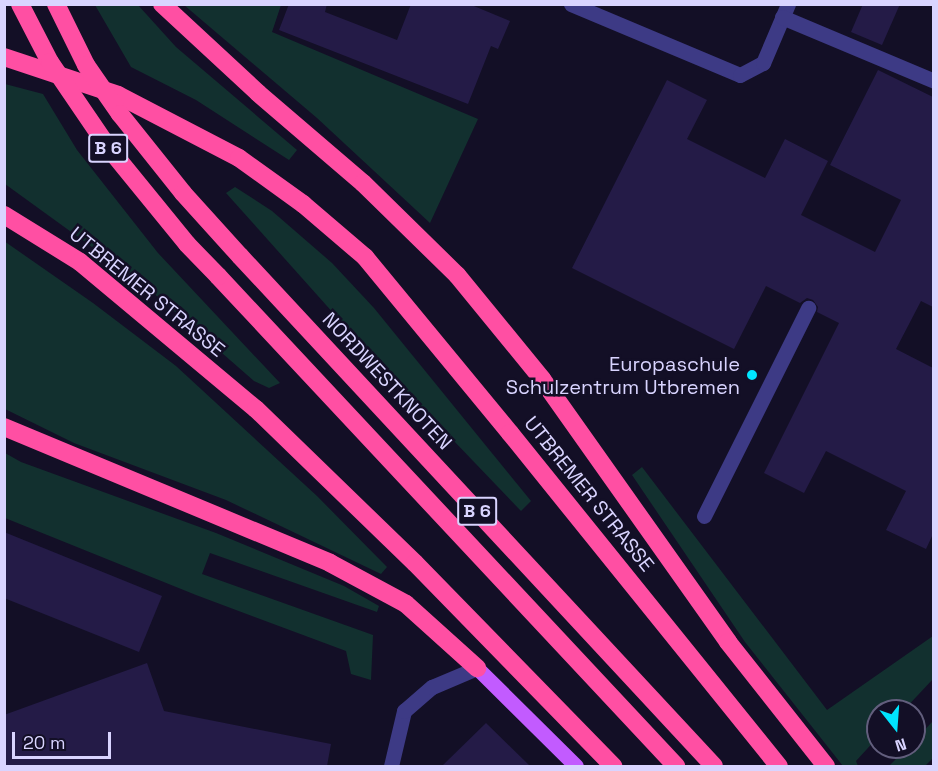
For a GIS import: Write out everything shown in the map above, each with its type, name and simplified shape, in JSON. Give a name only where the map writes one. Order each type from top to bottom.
[{"type":"highway","name":"B 6","points":[[20,4],[50,62],[108,147],[187,244],[676,766]]},
{"type":"highway","name":"NORDWESTKNOTEN","points":[[56,4],[86,65],[120,114],[183,193],[714,766]]},
{"type":"highway","points":[[162,4],[258,93],[363,183],[457,275],[542,379],[728,642],[826,766]]},
{"type":"highway","name":"UTBREMER STRASSE","points":[[4,57],[118,95],[239,158],[303,204],[364,257],[745,721]]},
{"type":"highway","name":"UTBREMER STRASSE","points":[[4,215],[80,262],[256,409],[415,563],[613,766]]},
{"type":"highway","points":[[4,427],[330,563],[406,604],[477,668]]},
{"type":"highway","points":[[745,721],[779,766]]},
{"type":"highway","points":[[745,721],[787,766]]},
{"type":"main road","points":[[477,668],[576,766]]},
{"type":"street","points":[[570,4],[740,75],[763,63],[785,11],[933,81]]},
{"type":"street","points":[[704,516],[808,308]]},
{"type":"street","points":[[392,766],[404,711],[432,687],[477,668]]},
{"type":"green space","points":[[95,5],[138,5],[176,47],[297,150],[289,160],[196,100],[131,67]]},
{"type":"green space","points":[[184,5],[281,5],[272,32],[478,119],[430,223],[317,118]]},
{"type":"green space","points":[[5,84],[43,94],[77,150],[158,253],[280,383],[269,388],[254,381],[143,284],[5,184]]},
{"type":"green space","points":[[235,187],[272,211],[332,263],[374,308],[531,501],[521,511],[360,343],[226,193]]},
{"type":"green space","points":[[4,241],[93,303],[176,366],[317,496],[387,567],[381,574],[226,500],[74,443],[5,409]]},
{"type":"green space","points":[[5,453],[21,462],[216,533],[344,586],[379,606],[377,612],[210,553],[202,574],[373,635],[371,680],[351,674],[346,651],[196,595],[5,518]]},
{"type":"green space","points":[[642,467],[827,710],[933,636],[933,679],[914,699],[866,699],[866,750],[856,761],[858,766],[843,766],[745,642],[632,475]]},
{"type":"green space","points":[[933,721],[933,758],[925,766],[889,766],[896,759],[926,759],[926,728]]},
{"type":"building","points":[[289,4],[327,4],[325,12],[397,40],[411,4],[469,4],[510,21],[498,49],[491,46],[468,104],[279,30]]},
{"type":"building","points":[[863,4],[900,4],[882,45],[851,32]]},
{"type":"building","points":[[878,70],[933,97],[933,307],[921,301],[896,349],[933,368],[933,534],[926,549],[886,530],[906,491],[826,451],[804,493],[764,473],[839,323],[817,312],[818,307],[813,300],[807,298],[800,303],[766,286],[734,349],[572,268],[667,80],[707,100],[687,139],[765,178],[785,139],[828,161],[801,215],[875,252],[901,200],[830,165]]},
{"type":"building","points":[[4,532],[162,596],[139,652],[4,598]]},
{"type":"building","points":[[147,663],[164,711],[331,744],[327,766],[4,766],[4,715]]},
{"type":"building","points":[[486,723],[530,766],[442,766]]},
{"type":"place","name":"Europaschule Schulzentrum Utbremen","points":[[752,375]]}]
